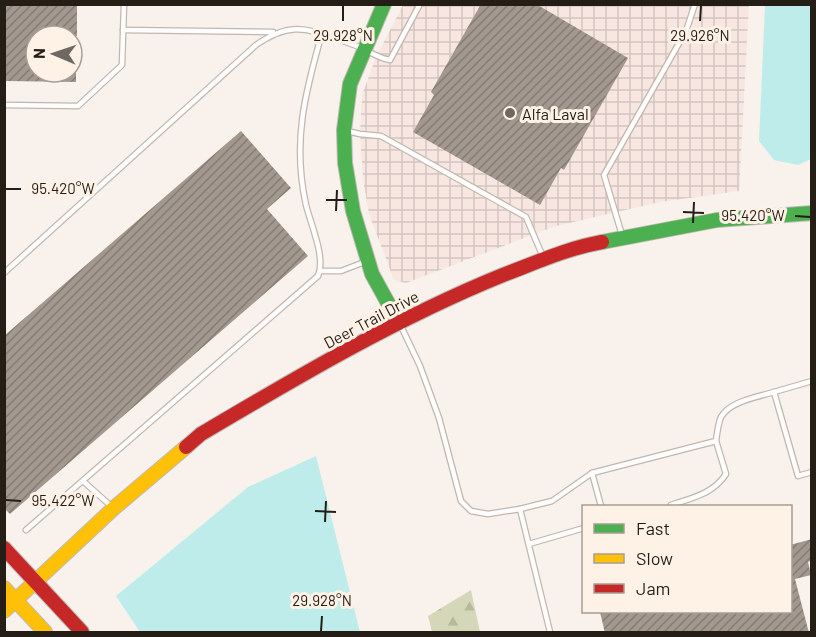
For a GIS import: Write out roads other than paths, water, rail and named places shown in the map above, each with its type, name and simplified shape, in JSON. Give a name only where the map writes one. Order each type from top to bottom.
[{"type":"street","points":[[384,4],[350,84],[344,130],[345,164],[353,211],[372,274],[399,323]]},
{"type":"street","name":"Deer Trail Drive","points":[[4,611],[114,508],[201,434],[315,367],[447,298],[544,260],[596,243],[717,220],[812,213]]},
{"type":"street","points":[[4,548],[81,633]]},
{"type":"street","points":[[4,588],[45,633]]},
{"type":"lane","points":[[4,105],[78,106],[122,65],[124,4]]},
{"type":"lane","points":[[123,30],[278,32],[304,28],[363,49],[376,57],[390,60],[420,4]]},
{"type":"lane","points":[[623,238],[604,175],[686,31],[695,4]]},
{"type":"lane","points":[[4,273],[256,45],[278,32]]},
{"type":"lane","points":[[26,530],[318,276],[321,262],[306,203],[300,148],[305,94],[322,33]]},
{"type":"lane","points":[[344,130],[381,136],[526,217],[544,260]]},
{"type":"lane","points":[[320,271],[340,271],[368,260]]},
{"type":"lane","points":[[399,323],[420,366],[439,418],[461,501],[471,511],[488,514],[552,501],[592,473],[716,441]]},
{"type":"lane","points":[[671,505],[700,496],[719,485],[726,474],[716,441],[720,420],[726,410],[738,404],[812,381]]},
{"type":"lane","points":[[774,392],[798,476],[812,472]]},
{"type":"lane","points":[[592,473],[600,505]]},
{"type":"lane","points":[[83,481],[114,508]]},
{"type":"lane","points":[[520,509],[550,633]]},
{"type":"lane","points":[[529,543],[582,529]]},
{"type":"water","points":[[765,5],[811,5],[811,159],[798,165],[774,160],[759,141]]},
{"type":"water","points":[[316,456],[360,632],[140,632],[116,596],[248,487]]},
{"type":"place","name":"Alfa Laval","points":[[510,113]]}]
